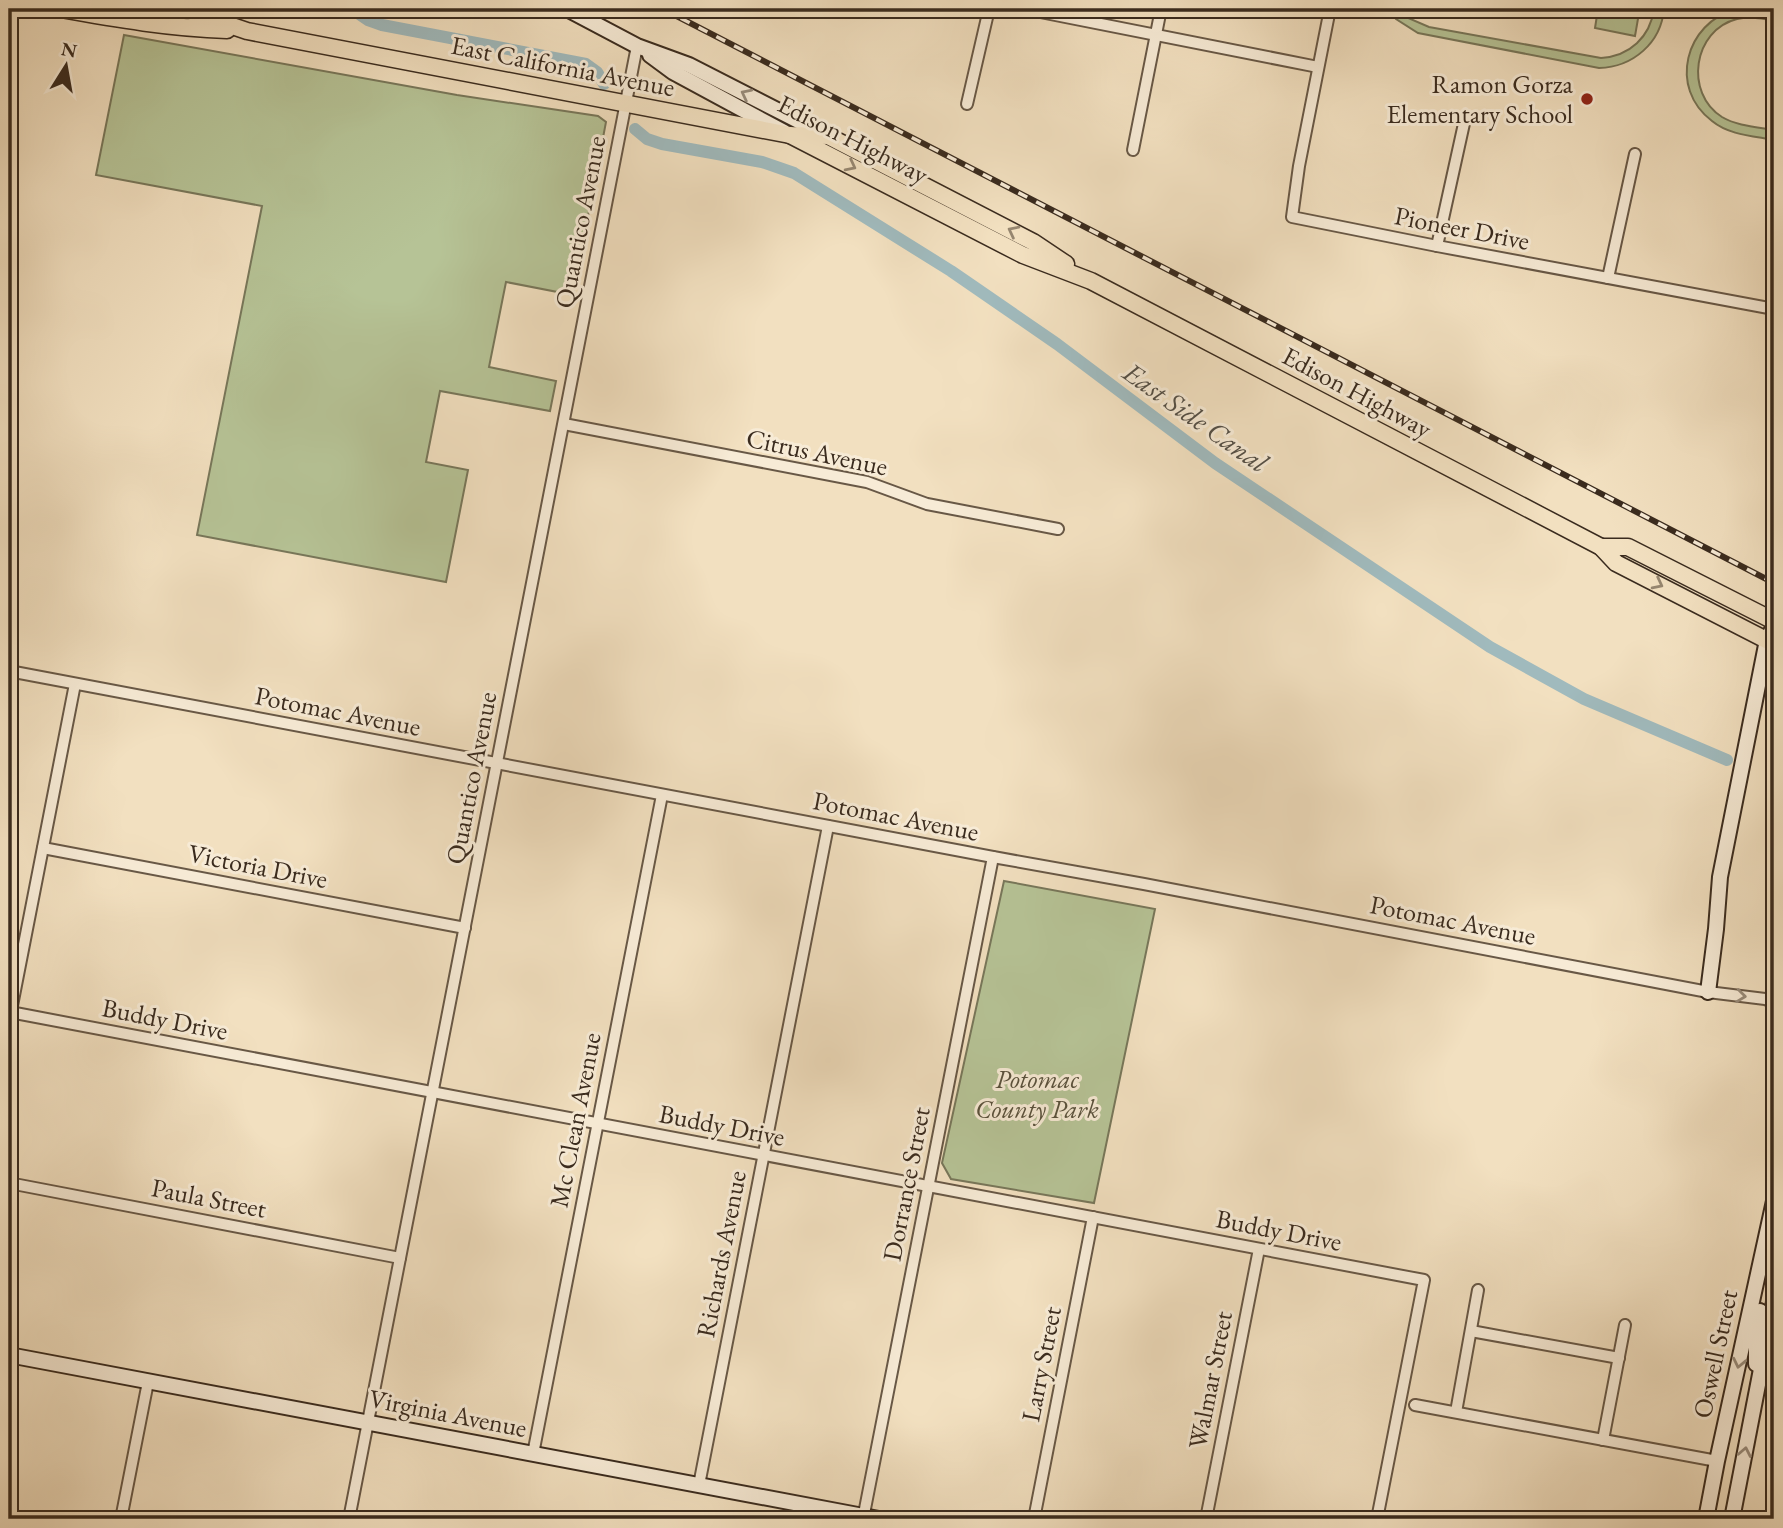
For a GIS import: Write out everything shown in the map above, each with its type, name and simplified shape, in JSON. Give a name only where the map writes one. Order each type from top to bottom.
[{"type":"main road","name":"East California Avenue","points":[[61,9],[185,28],[247,30]]},
{"type":"main road","name":"East California Avenue","points":[[176,9],[247,30],[626,104],[790,135],[828,136]]},
{"type":"main road","name":"Edison Highway","points":[[567,9],[637,46],[689,65],[1033,242],[1091,281],[1601,547],[1616,563],[1772,633]]},
{"type":"main road","name":"Edison Highway","points":[[637,46],[673,72],[790,135],[1023,255],[1091,281]]},
{"type":"main road","points":[[1708,992],[1720,877],[1772,633]]},
{"type":"main road","name":"Oswell Street","points":[[1706,1519],[1774,1200]]},
{"type":"main road","points":[[1753,1298],[1759,1302],[1760,1309],[1756,1328],[1753,1411]]},
{"type":"main road","name":"Oswell Street","points":[[1732,1519],[1774,1302]]},
{"type":"main road","name":"Virginia Avenue","points":[[9,1355],[879,1519]]},
{"type":"street","points":[[967,104],[989,9]]},
{"type":"street","points":[[1025,9],[1318,67],[1330,9]]},
{"type":"street","points":[[1133,150],[1161,9]]},
{"type":"street","name":"Quantico Avenue","points":[[349,1519],[637,46]]},
{"type":"street","name":"Pioneer Drive","points":[[1318,67],[1292,217],[1774,309]]},
{"type":"street","points":[[1437,246],[1465,119]]},
{"type":"street","points":[[1608,278],[1635,154]]},
{"type":"street","name":"Citrus Avenue","points":[[564,424],[867,482],[926,504],[1058,529]]},
{"type":"street","name":"Potomac Avenue","points":[[9,671],[1708,992],[1774,1002]]},
{"type":"street","points":[[10,1017],[75,684]]},
{"type":"street","name":"Mc Clean Avenue","points":[[533,1454],[662,795]]},
{"type":"street","name":"Richards Avenue","points":[[699,1485],[828,826]]},
{"type":"street","name":"Victoria Drive","points":[[43,848],[465,929]]},
{"type":"street","name":"Dorrance Street","points":[[863,1518],[993,857]]},
{"type":"street","name":"Buddy Drive","points":[[10,1017],[432,1093],[1424,1280],[1377,1519]]},
{"type":"street","name":"Paula Street","points":[[9,1183],[400,1258]]},
{"type":"street","name":"Larry Street","points":[[1034,1519],[1093,1217]]},
{"type":"street","name":"Walmar Street","points":[[1206,1519],[1259,1249]]},
{"type":"street","points":[[1456,1412],[1478,1290]]},
{"type":"street","points":[[1604,1440],[1625,1325]]},
{"type":"street","points":[[1471,1331],[1619,1358]]},
{"type":"street","points":[[121,1519],[148,1382]]},
{"type":"street","points":[[1415,1405],[1717,1461]]},
{"type":"green space","points":[[1388,9],[1398,9],[1408,18],[1429,27],[1601,58],[1621,53],[1637,43],[1648,28],[1654,9],[1664,9],[1657,32],[1643,51],[1623,63],[1599,68],[1418,33],[1396,19]]},
{"type":"green space","points":[[1598,9],[1639,13],[1635,36],[1595,28]]},
{"type":"green space","points":[[1736,9],[1774,10],[1774,21],[1737,19],[1722,25],[1711,36],[1699,63],[1698,78],[1702,93],[1710,106],[1722,117],[1741,124],[1774,130],[1774,140],[1719,126],[1698,107],[1690,92],[1688,58],[1694,42],[1719,16]]},
{"type":"green space","points":[[124,35],[457,95],[598,116],[606,122],[573,295],[506,282],[489,367],[556,381],[550,411],[440,391],[426,462],[468,470],[446,582],[197,535],[262,206],[96,175]]},
{"type":"green space","name":"Potomac County Park","points":[[1004,881],[1155,909],[1094,1203],[951,1179],[942,1163]]},
{"type":"waterway","name":"East Side Canal","points":[[352,9],[368,20],[382,25],[586,64],[597,72],[604,84]]},
{"type":"waterway","name":"East Side Canal","points":[[635,129],[647,139],[662,144],[762,162],[794,173],[951,271],[1057,344],[1215,463],[1490,647],[1584,699],[1727,760]]},
{"type":"railway","points":[[663,9],[1774,583]]},
{"type":"place","name":"Ramon Gorza Elementary School","points":[[1587,99]]}]
